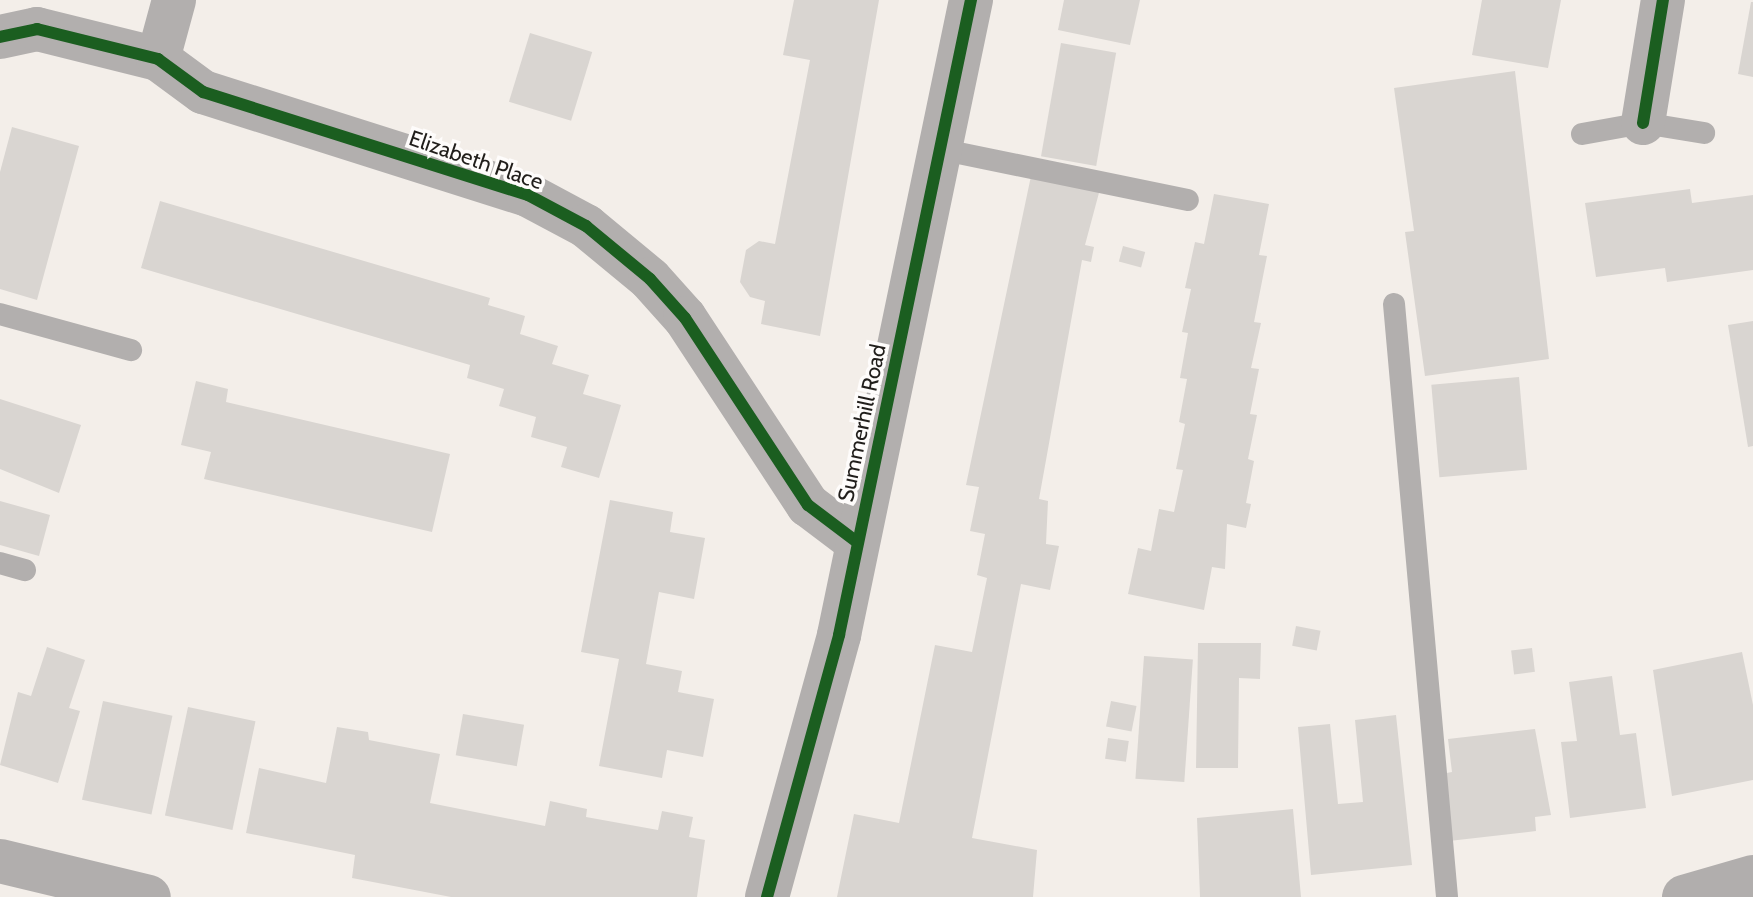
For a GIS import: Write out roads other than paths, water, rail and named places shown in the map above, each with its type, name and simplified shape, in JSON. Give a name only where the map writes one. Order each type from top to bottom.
[{"type":"main road","points":[[0,861],[149,897]]},
{"type":"main road","points":[[1684,897],[1753,877]]},
{"type":"street","points":[[158,59],[174,0]]},
{"type":"street","name":"Summerhill Road","points":[[767,897],[802,783],[857,542],[971,0]]},
{"type":"street","points":[[1643,123],[1663,0]]},
{"type":"street","name":"Elizabeth Place","points":[[0,37],[37,29],[158,59],[203,92],[528,195],[586,226],[650,279],[685,318],[808,505],[857,542]]},
{"type":"lane","points":[[1582,134],[1643,123],[1704,133]]},
{"type":"lane","points":[[939,149],[1188,200]]},
{"type":"lane","points":[[1394,304],[1447,897]]},
{"type":"lane","points":[[0,314],[131,350]]},
{"type":"lane","points":[[0,563],[25,570]]}]
